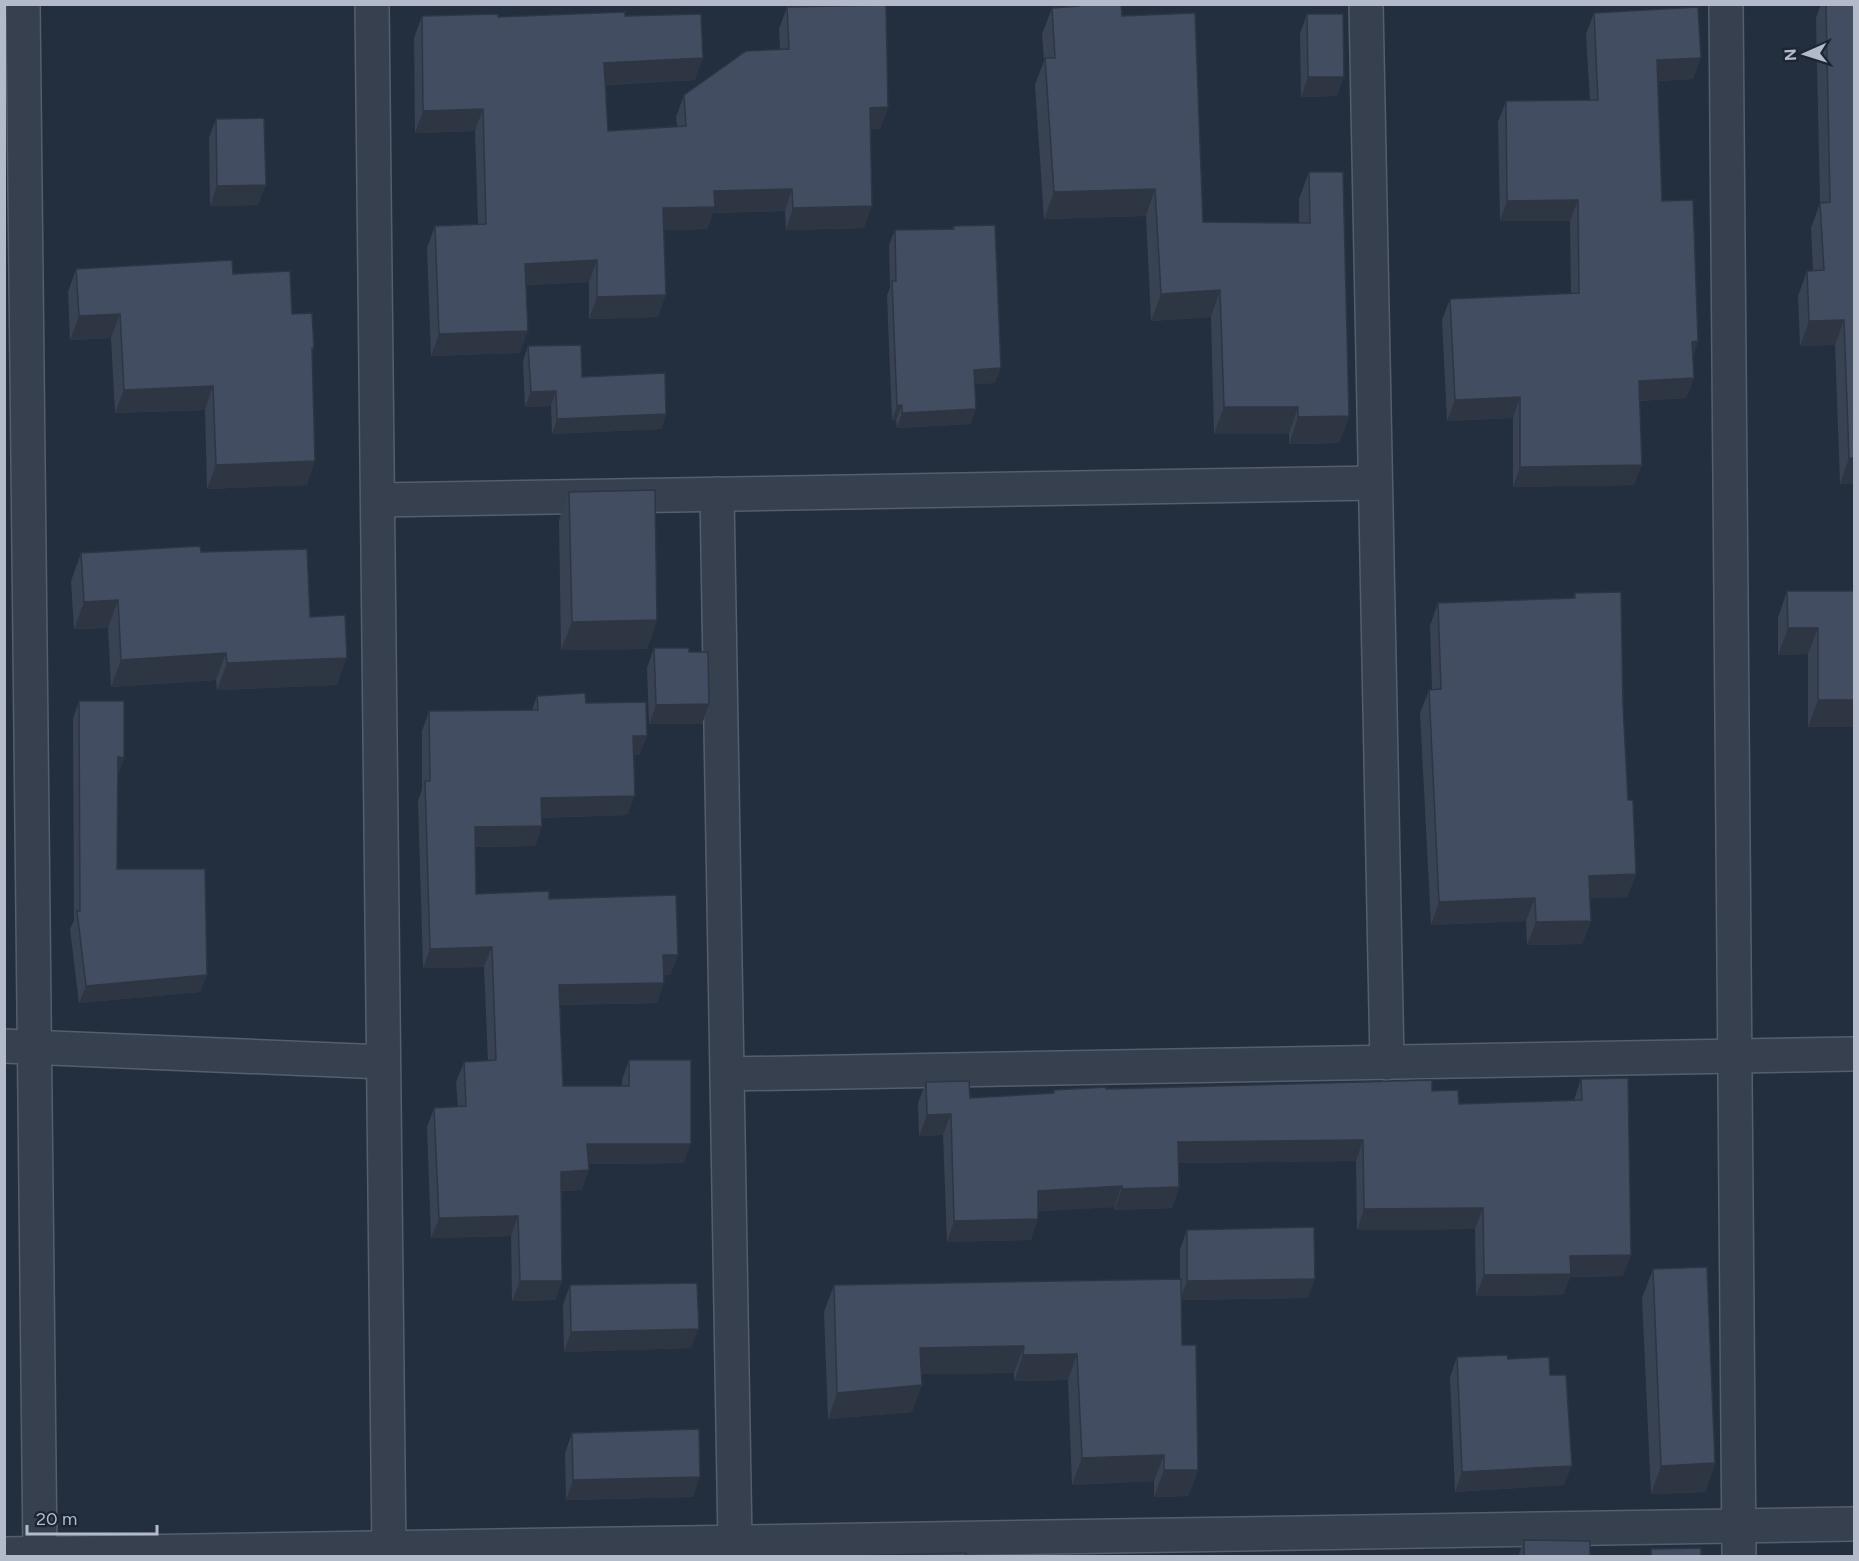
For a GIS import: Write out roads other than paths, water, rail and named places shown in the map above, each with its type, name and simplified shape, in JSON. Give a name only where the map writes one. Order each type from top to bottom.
[{"type":"street","points":[[23,4],[17,576],[20,1047],[40,1556]]},
{"type":"street","points":[[372,4],[389,1553]]},
{"type":"street","points":[[1366,4],[1387,1063]]},
{"type":"street","points":[[1726,4],[1739,1541]]},
{"type":"street","points":[[378,500],[1375,483]]},
{"type":"street","points":[[717,494],[735,1543]]},
{"type":"street","points":[[20,1047],[383,1062]]},
{"type":"street","points":[[728,1074],[1854,1054]]},
{"type":"street","points":[[4,1554],[40,1556],[389,1553],[735,1543],[1392,1544],[1739,1541],[1854,1524]]}]
